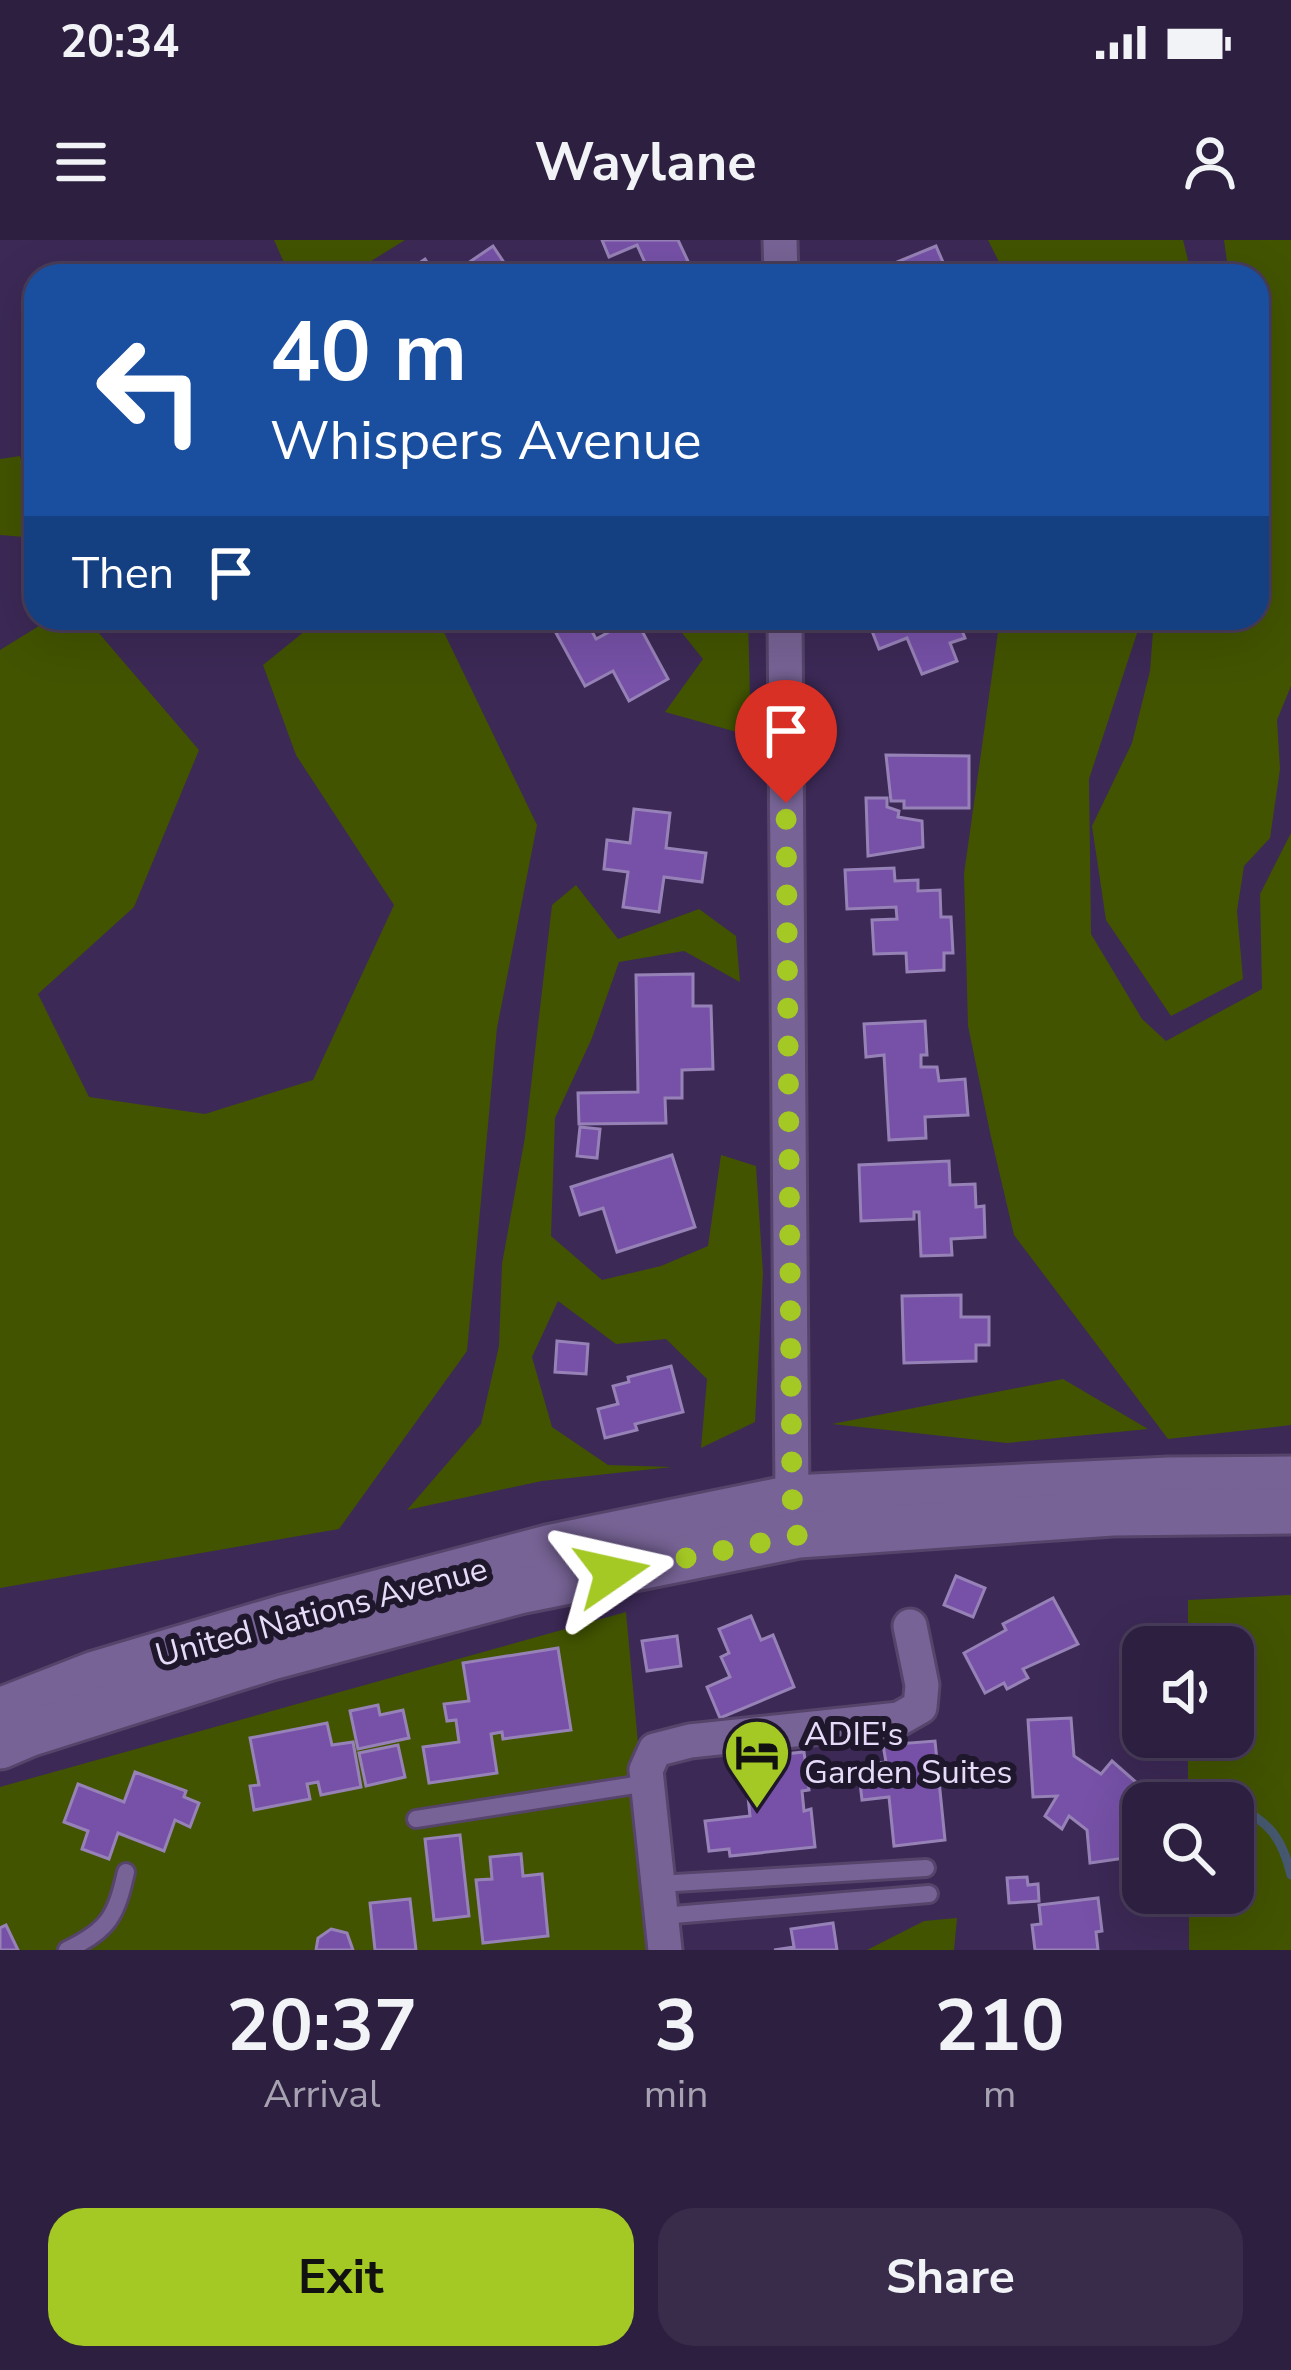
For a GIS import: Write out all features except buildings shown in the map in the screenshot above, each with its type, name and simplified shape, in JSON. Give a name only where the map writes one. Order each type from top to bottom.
[{"type":"street","points":[[784,630],[795,1517]]},
{"type":"street","name":"United Nations Avenue","points":[[0,1711],[95,1674],[283,1618],[552,1547],[1168,1480],[1291,1479]]},
{"type":"street","name":"United Nations Avenue","points":[[0,1746],[271,1658],[795,1517],[1291,1511]]},
{"type":"street","points":[[665,1950],[646,1770],[655,1750],[690,1741],[899,1719],[920,1707],[922,1685],[910,1625]]},
{"type":"lane","points":[[416,1819],[648,1783]]},
{"type":"lane","points":[[660,1900],[926,1868]]},
{"type":"lane","points":[[67,1950],[104,1929],[118,1906],[126,1872]]},
{"type":"lane","points":[[660,1900],[929,1894]]},
{"type":"green space","points":[[274,240],[405,240],[366,264],[285,264]]},
{"type":"green space","points":[[988,240],[1183,240],[1189,264],[1000,264]]},
{"type":"green space","points":[[1224,240],[1291,240],[1291,686],[1277,720],[1280,769],[1270,838],[1244,866],[1237,911],[1243,979],[1171,1016],[1106,920],[1092,826],[1132,743],[1150,671],[1153,630],[1269,630],[1269,264],[1227,264]]},
{"type":"green space","points":[[20,456],[24,537],[0,535],[0,459]]},
{"type":"green space","points":[[32,630],[96,630],[199,750],[134,907],[38,994],[89,1097],[205,1114],[313,1080],[394,905],[296,755],[263,665],[306,630],[443,630],[537,825],[497,1028],[467,1351],[339,1529],[0,1588],[0,650]]},
{"type":"green space","points":[[680,630],[748,630],[751,736],[665,712],[703,659]]},
{"type":"green space","points":[[998,630],[1138,630],[1089,779],[1091,934],[1142,1019],[1166,1041],[1262,989],[1260,894],[1291,833],[1291,1425],[1168,1439],[1014,1235],[968,1026],[964,874]]},
{"type":"green space","points":[[576,885],[618,939],[699,909],[736,936],[740,982],[684,951],[619,962],[592,1038],[555,1118],[551,1236],[602,1280],[661,1266],[708,1246],[721,1155],[756,1166],[763,1273],[755,1422],[701,1448],[707,1379],[666,1339],[616,1344],[558,1301],[532,1357],[552,1427],[608,1465],[672,1467],[542,1481],[407,1510],[481,1424],[499,1346],[502,1264],[525,1137],[552,905]]},
{"type":"green space","points":[[1063,1379],[1148,1429],[1007,1443],[832,1424]]},
{"type":"green space","points":[[1291,1595],[1291,1950],[1189,1950],[1189,1914],[1254,1914],[1254,1782],[1188,1782],[1188,1758],[1254,1758],[1254,1626],[1188,1626],[1188,1600]]},
{"type":"green space","points":[[626,1612],[657,1950],[0,1950],[0,1787]]},
{"type":"green space","points":[[957,1918],[954,1950],[867,1950],[924,1921]]},
{"type":"waterway","points":[[1254,1816],[1272,1832],[1291,1875]]},
{"type":"place","name":"ADIE's Garden Suites","points":[[757,1811]]},
{"type":"route","points":[[612,1573],[799,1535],[792,1498],[786,803]]}]
